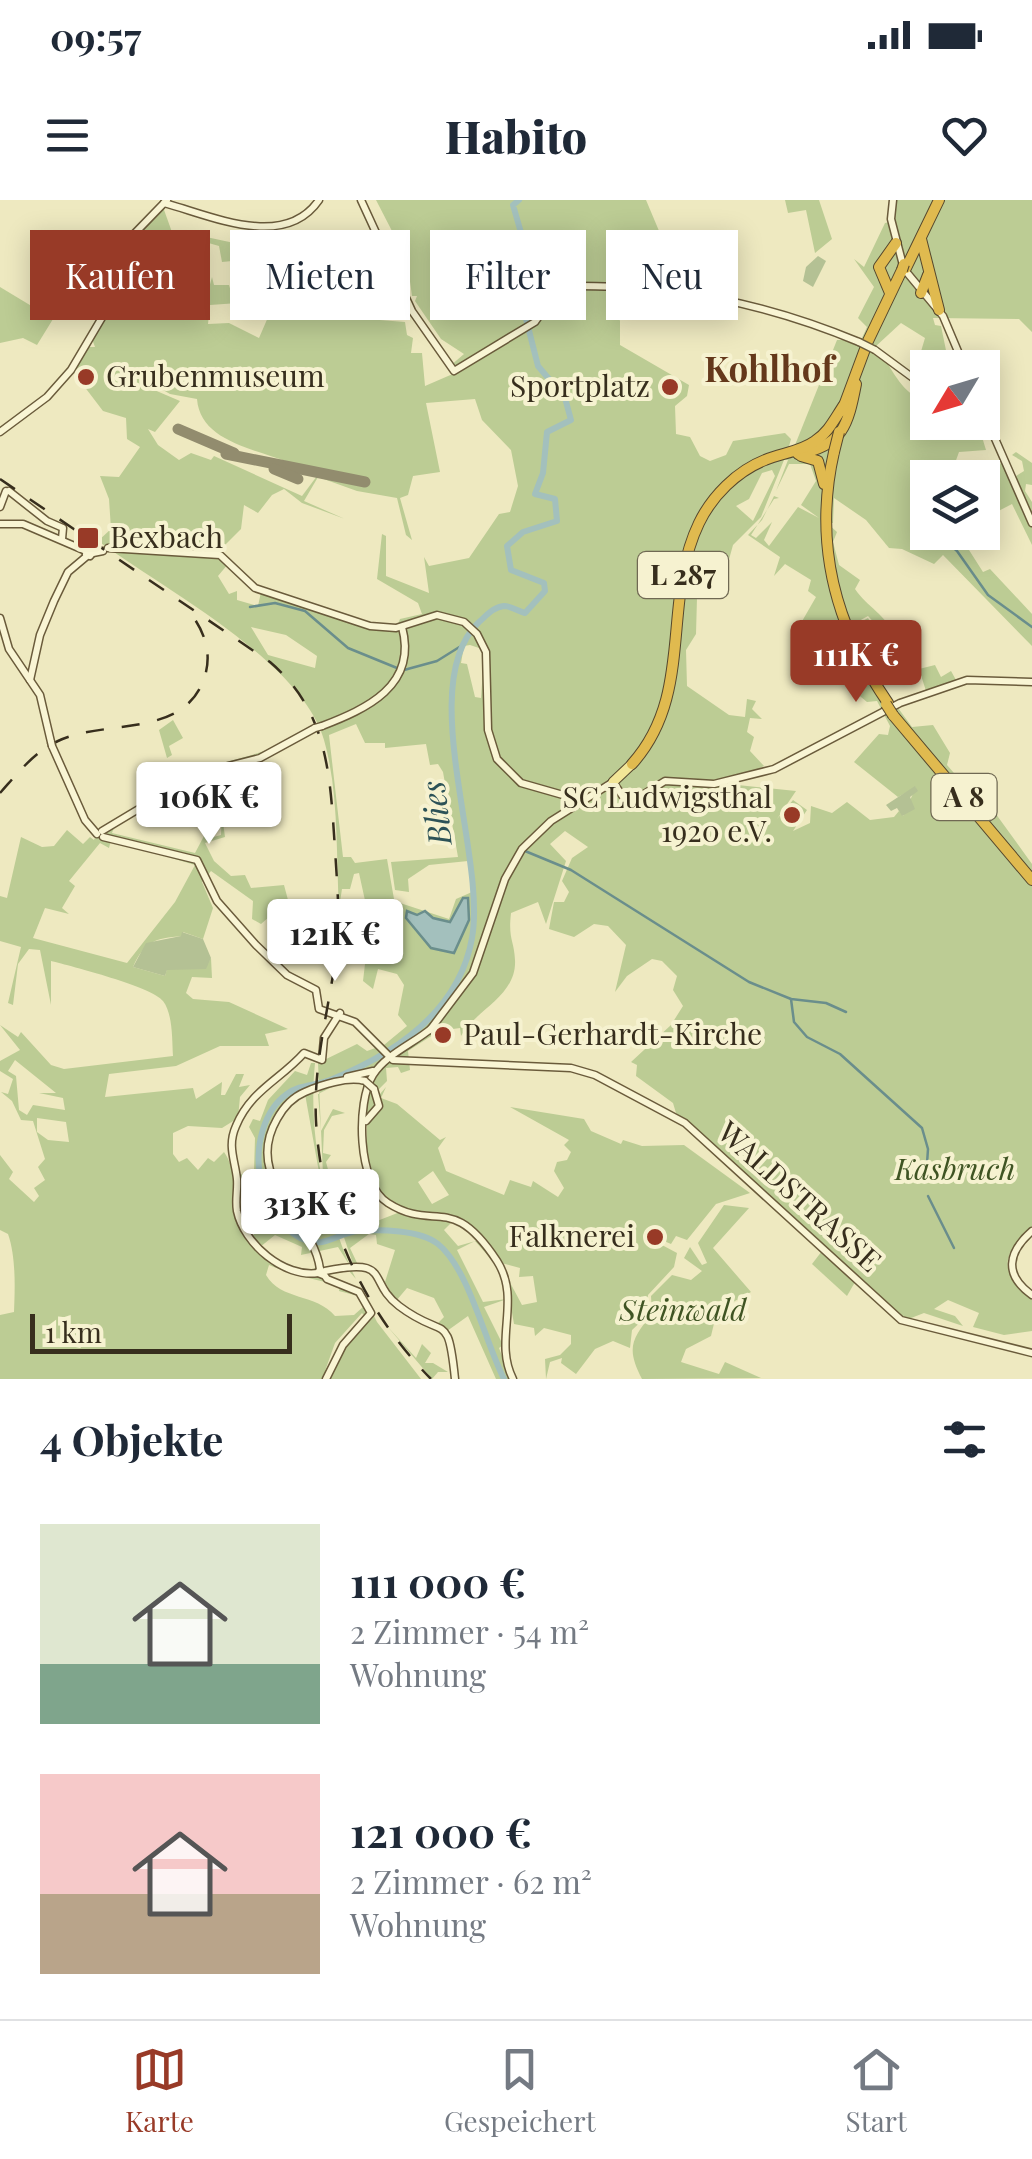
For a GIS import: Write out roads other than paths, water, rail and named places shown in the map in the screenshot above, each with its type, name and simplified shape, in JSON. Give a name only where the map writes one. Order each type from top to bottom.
[{"type":"highway","name":"A 8","points":[[837,434],[900,259],[937,200]]},
{"type":"highway","name":"A 8","points":[[900,259],[921,238],[937,200]]},
{"type":"highway","points":[[921,238],[923,289],[938,310]]},
{"type":"highway","points":[[889,298],[890,285],[879,267],[900,259],[924,262],[928,276],[923,289]]},
{"type":"highway","name":"A 8","points":[[889,298],[844,405],[824,486],[823,548],[833,602],[855,655],[892,708],[1032,878]]},
{"type":"highway","points":[[750,469],[826,448],[842,435],[850,421],[858,374]]},
{"type":"highway","points":[[750,469],[817,440],[844,405]]},
{"type":"highway","name":"A 8","points":[[832,453],[825,518],[830,577],[851,641],[892,708]]},
{"type":"highway","points":[[784,457],[817,460],[824,486]]},
{"type":"highway","name":"L 287","points":[[628,769],[654,736],[670,693],[683,576],[694,535],[716,497],[750,469]]},
{"type":"main road","points":[[617,786],[628,769]]},
{"type":"street","points":[[0,432],[52,393],[108,308],[134,236],[166,201],[220,221],[269,225],[308,214],[319,200]]},
{"type":"street","points":[[361,200],[412,311],[452,370],[460,371],[528,325],[558,290],[589,286],[712,294],[789,315],[860,342],[910,376]]},
{"type":"street","points":[[893,200],[900,259],[923,289]]},
{"type":"street","points":[[938,310],[956,350]]},
{"type":"street","points":[[994,440],[1032,524]]},
{"type":"street","points":[[0,506],[5,490],[63,528],[61,538]]},
{"type":"street","points":[[0,524],[23,524],[100,551],[220,555],[259,590],[346,620],[385,628],[402,627],[437,615],[464,622],[485,648],[488,737],[500,765],[524,785],[576,800]]},
{"type":"street","points":[[30,680],[40,635],[62,584],[100,551]]},
{"type":"street","points":[[0,618],[13,655],[43,702],[52,744],[85,820],[106,832],[196,860],[217,901],[271,961],[316,990],[320,1008],[340,1013],[369,1033],[388,1059]]},
{"type":"street","points":[[106,832],[197,774],[260,758],[318,727],[359,714],[386,693],[404,657],[402,627]]},
{"type":"street","points":[[321,1272],[317,1250],[274,1185],[270,1138],[278,1118],[294,1099],[388,1059],[433,1027],[473,973],[518,855],[537,832],[576,800],[602,790],[617,786],[630,800],[665,781],[714,784],[774,769],[892,708],[975,678],[1032,682]]},
{"type":"street","points":[[340,1013],[324,1038],[322,1060],[304,1053],[262,1086],[244,1109],[231,1141],[237,1211],[249,1238],[281,1264],[305,1274],[365,1268],[376,1272],[399,1306],[449,1336],[455,1379]]},
{"type":"street","points":[[405,1049],[409,1059]]},
{"type":"street","points":[[370,1110],[370,1081],[388,1059]]},
{"type":"street","name":"WALDSTRASSE","points":[[388,1059],[582,1070],[674,1116],[893,1314],[912,1326],[1032,1353]]},
{"type":"street","points":[[342,1080],[365,1081],[374,1089],[363,1162],[372,1188],[396,1207],[452,1217],[475,1231],[507,1280],[506,1361],[513,1379]]},
{"type":"street","points":[[1032,1231],[1015,1247],[1010,1262],[1016,1281],[1032,1295]]},
{"type":"street","points":[[321,1272],[359,1292],[370,1310],[368,1321],[343,1344],[326,1379]]},
{"type":"water","points":[[463,898],[468,898],[469,920],[454,953],[431,948],[406,918],[407,911],[417,915],[425,911],[433,918],[450,922]]},
{"type":"waterway","name":"Blies","points":[[504,1379],[459,1270],[438,1244],[411,1233],[388,1231],[353,1232],[322,1242],[299,1237],[280,1221],[267,1199],[259,1153],[263,1130],[279,1101],[297,1088],[354,1069],[400,1043],[438,1009],[465,964],[472,938],[474,903],[452,727],[453,686],[461,650],[479,622],[504,606],[525,613],[545,591],[544,583],[511,570],[507,546],[523,532],[557,521],[555,499],[535,494],[543,473],[547,432],[571,420],[565,398],[538,366],[523,307],[509,276],[523,269],[528,257],[513,205],[519,200]]},
{"type":"waterway","points":[[956,550],[988,595],[1032,627]]},
{"type":"waterway","name":"Bexbach","points":[[250,607],[275,603],[305,611],[348,648],[397,668]]},
{"type":"waterway","name":"Bexbach","points":[[404,670],[437,661],[461,646]]},
{"type":"waterway","points":[[525,851],[571,870],[749,982],[791,999],[826,1003],[846,1012]]},
{"type":"waterway","points":[[791,999],[794,1022],[807,1037],[840,1054],[922,1128],[928,1149],[926,1178]]},
{"type":"waterway","points":[[928,1196],[954,1248]]},
{"type":"railway","points":[[0,479],[270,662],[290,681],[315,724],[328,771],[338,911],[337,947],[317,1077],[320,1157],[337,1227],[366,1293],[431,1379]]},
{"type":"railway","points":[[0,793],[34,757],[58,741],[164,718],[197,694],[208,656],[200,627],[191,614]]},
{"type":"place","name":"Grubenmuseum","points":[[86,377]]},
{"type":"place","name":"Sportplatz","points":[[670,387]]},
{"type":"place","name":"Bexbach","points":[[88,538]]},
{"type":"place","name":"SC Ludwigsthal 1920 e.V.","points":[[792,815]]},
{"type":"place","name":"Paul-Gerhardt-Kirche","points":[[443,1035]]},
{"type":"place","name":"Falknerei","points":[[655,1237]]},
{"type":"district","name":"Kohlhof","points":[[769,370]]},
{"type":"park label","name":"Kasbruch","points":[[955,1170]]},
{"type":"park label","name":"Steinwald","points":[[683,1311]]}]
